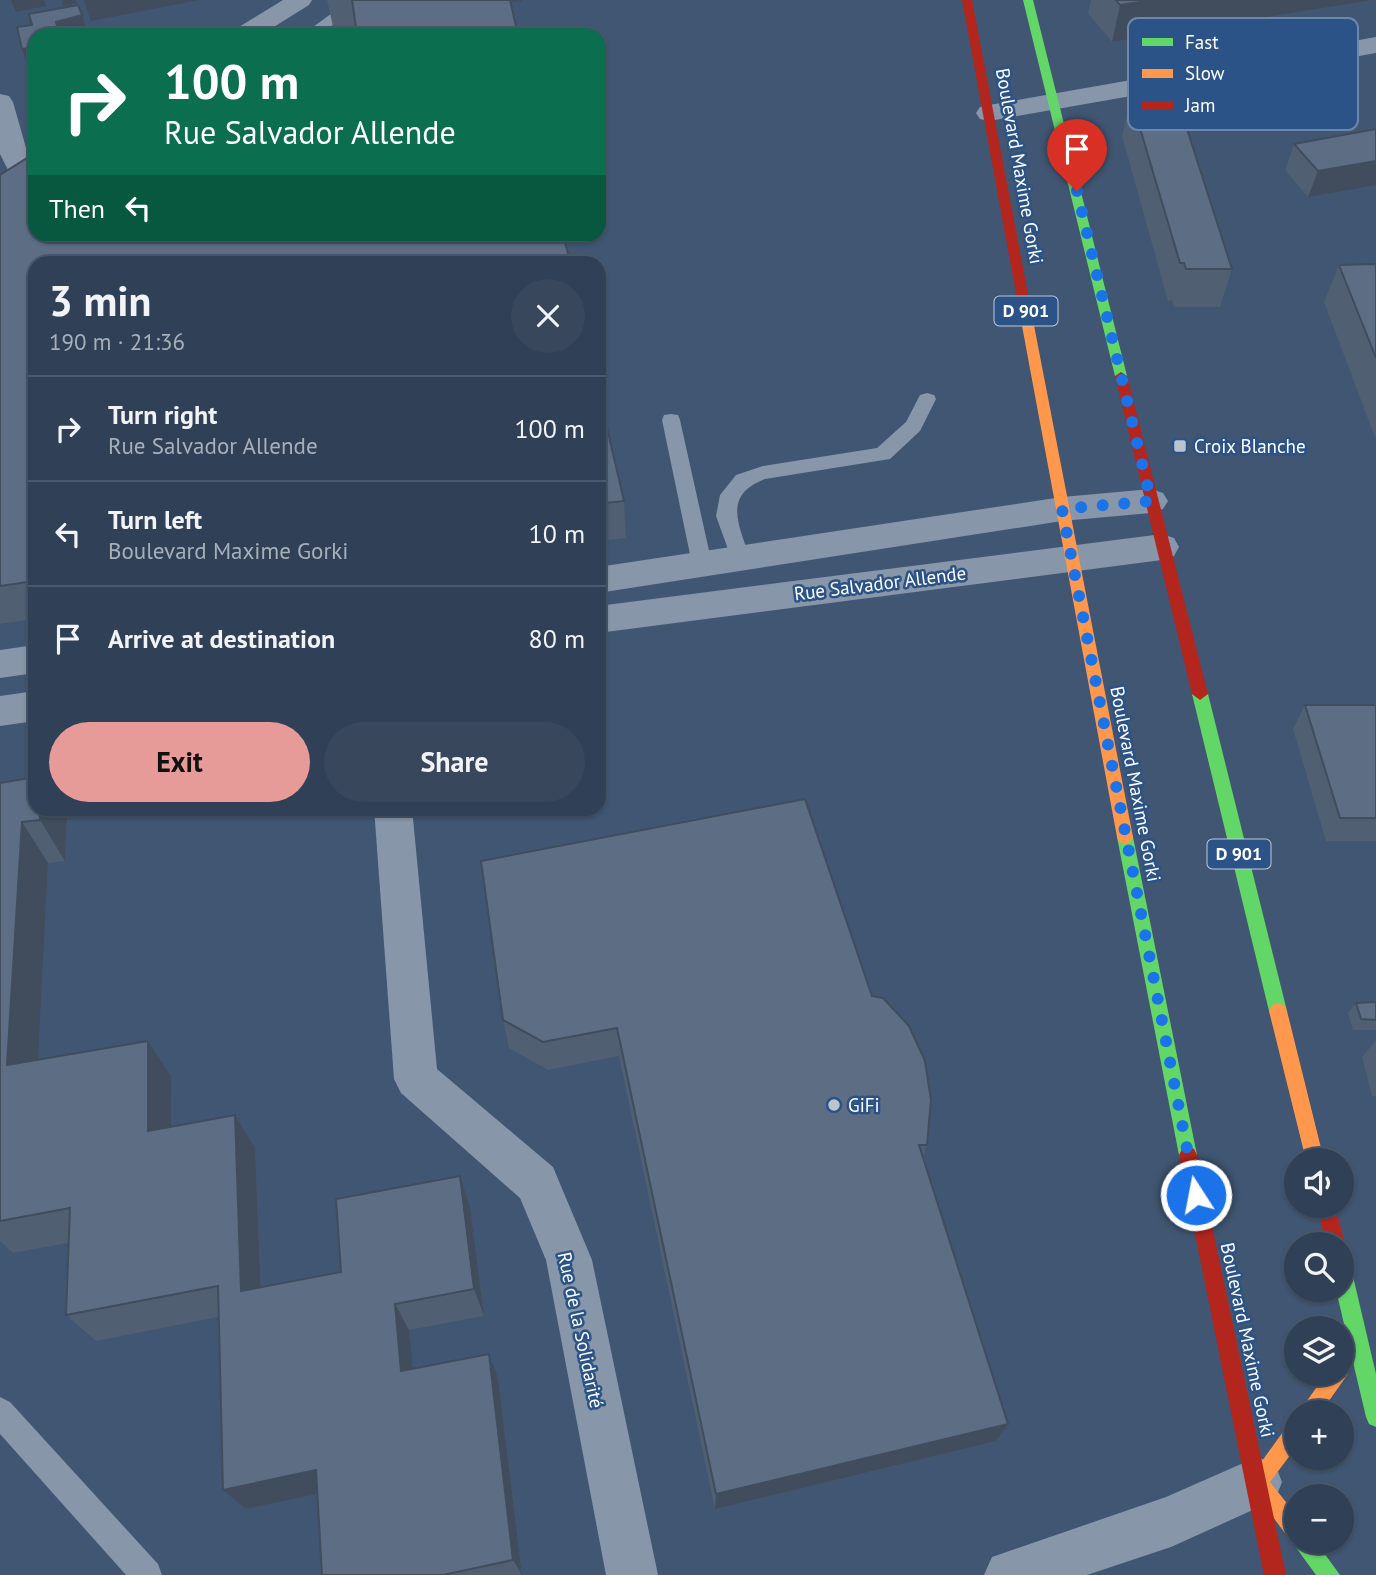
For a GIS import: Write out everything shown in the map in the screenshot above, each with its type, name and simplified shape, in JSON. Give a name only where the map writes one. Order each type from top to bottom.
[{"type":"main road","name":"Boulevard Maxime Gorki","points":[[967,0],[1071,558],[1223,1333],[1275,1575]]},
{"type":"main road","name":"D 901","points":[[1027,0],[1054,100],[1312,1148]]},
{"type":"main road","points":[[1354,1357],[1376,1417]]},
{"type":"main road","points":[[1319,1400],[1330,1386]]},
{"type":"main road","points":[[1284,1446],[1257,1482],[1284,1516]]},
{"type":"main road","points":[[1312,1554],[1329,1575]]},
{"type":"street","points":[[254,28],[300,0]]},
{"type":"street","points":[[1358,48],[1376,45]]},
{"type":"street","points":[[989,113],[1128,87]]},
{"type":"street","points":[[0,102],[19,174]]},
{"type":"street","points":[[606,579],[1062,509],[1151,501]]},
{"type":"street","name":"Rue Salvador Allende","points":[[606,619],[1162,547]]},
{"type":"street","points":[[0,664],[28,660]]},
{"type":"street","points":[[0,711],[28,707]]},
{"type":"street","name":"Rue de la Solidarité","points":[[394,816],[416,1079],[537,1183],[569,1260],[632,1575]]},
{"type":"street","points":[[1010,1575],[1171,1521],[1257,1482]]},
{"type":"lane","points":[[319,28],[360,0]]},
{"type":"lane","points":[[740,558],[726,516],[730,495],[743,480],[763,473],[883,454],[913,426],[927,399]]},
{"type":"lane","points":[[671,420],[702,564]]},
{"type":"lane","points":[[0,1412],[146,1575]]},
{"type":"building","points":[[352,0],[510,0],[516,28],[356,28]]},
{"type":"building","points":[[1116,0],[1153,0],[1120,5]]},
{"type":"building","points":[[78,5],[82,15],[56,22],[58,28],[28,28],[28,48],[22,49],[17,27],[32,25],[29,14]]},
{"type":"building","points":[[1376,129],[1376,161],[1318,171],[1294,144]]},
{"type":"building","points":[[1141,130],[1187,130],[1232,269],[1186,269],[1184,263],[1180,263]]},
{"type":"building","points":[[28,157],[28,242],[565,242],[568,256],[28,256],[28,582],[0,586],[0,175]]},
{"type":"building","points":[[1376,264],[1376,358],[1339,265]]},
{"type":"building","points":[[606,423],[624,501],[606,503]]},
{"type":"building","points":[[1305,705],[1376,705],[1376,818],[1340,818]]},
{"type":"building","points":[[28,778],[28,816],[40,816],[40,820],[22,822],[7,1065],[148,1041],[148,1131],[235,1115],[241,1291],[341,1272],[336,1199],[460,1176],[474,1289],[395,1304],[401,1371],[489,1354],[513,1560],[443,1575],[322,1575],[316,1470],[223,1490],[218,1286],[66,1315],[70,1208],[0,1221],[0,783]]},
{"type":"building","points":[[805,799],[872,996],[883,998],[909,1026],[925,1061],[931,1100],[927,1145],[919,1145],[1008,1424],[716,1494],[617,1028],[543,1042],[503,1020],[481,861]]},
{"type":"building","points":[[1376,1002],[1376,1020],[1361,1019],[1356,1003]]},
{"type":"traffic: fast","points":[[1028,0],[1121,376]]},
{"type":"traffic: fast","points":[[1200,694],[1278,1011]]},
{"type":"traffic: fast","points":[[1125,837],[1188,1155]]},
{"type":"traffic: fast","points":[[1349,1302],[1376,1417]]},
{"type":"traffic: fast","points":[[1312,1554],[1329,1575]]},
{"type":"traffic: slow","points":[[1026,315],[1125,837]]},
{"type":"traffic: slow","points":[[1278,1011],[1312,1148]]},
{"type":"traffic: slow","points":[[1318,1400],[1329,1386]]},
{"type":"traffic: slow","points":[[1284,1446],[1257,1482],[1284,1516]]},
{"type":"traffic: jam","points":[[967,0],[1026,315]]},
{"type":"traffic: jam","points":[[1121,376],[1200,694]]},
{"type":"traffic: jam","points":[[1188,1155],[1275,1575]]},
{"type":"traffic: jam","points":[[1329,1218],[1332,1232]]},
{"type":"place","name":"Croix Blanche","points":[[1180,446]]},
{"type":"place","name":"GiFi","points":[[834,1105]]},
{"type":"route","points":[[1077,191],[1151,501],[1062,509],[1196,1195]]}]
